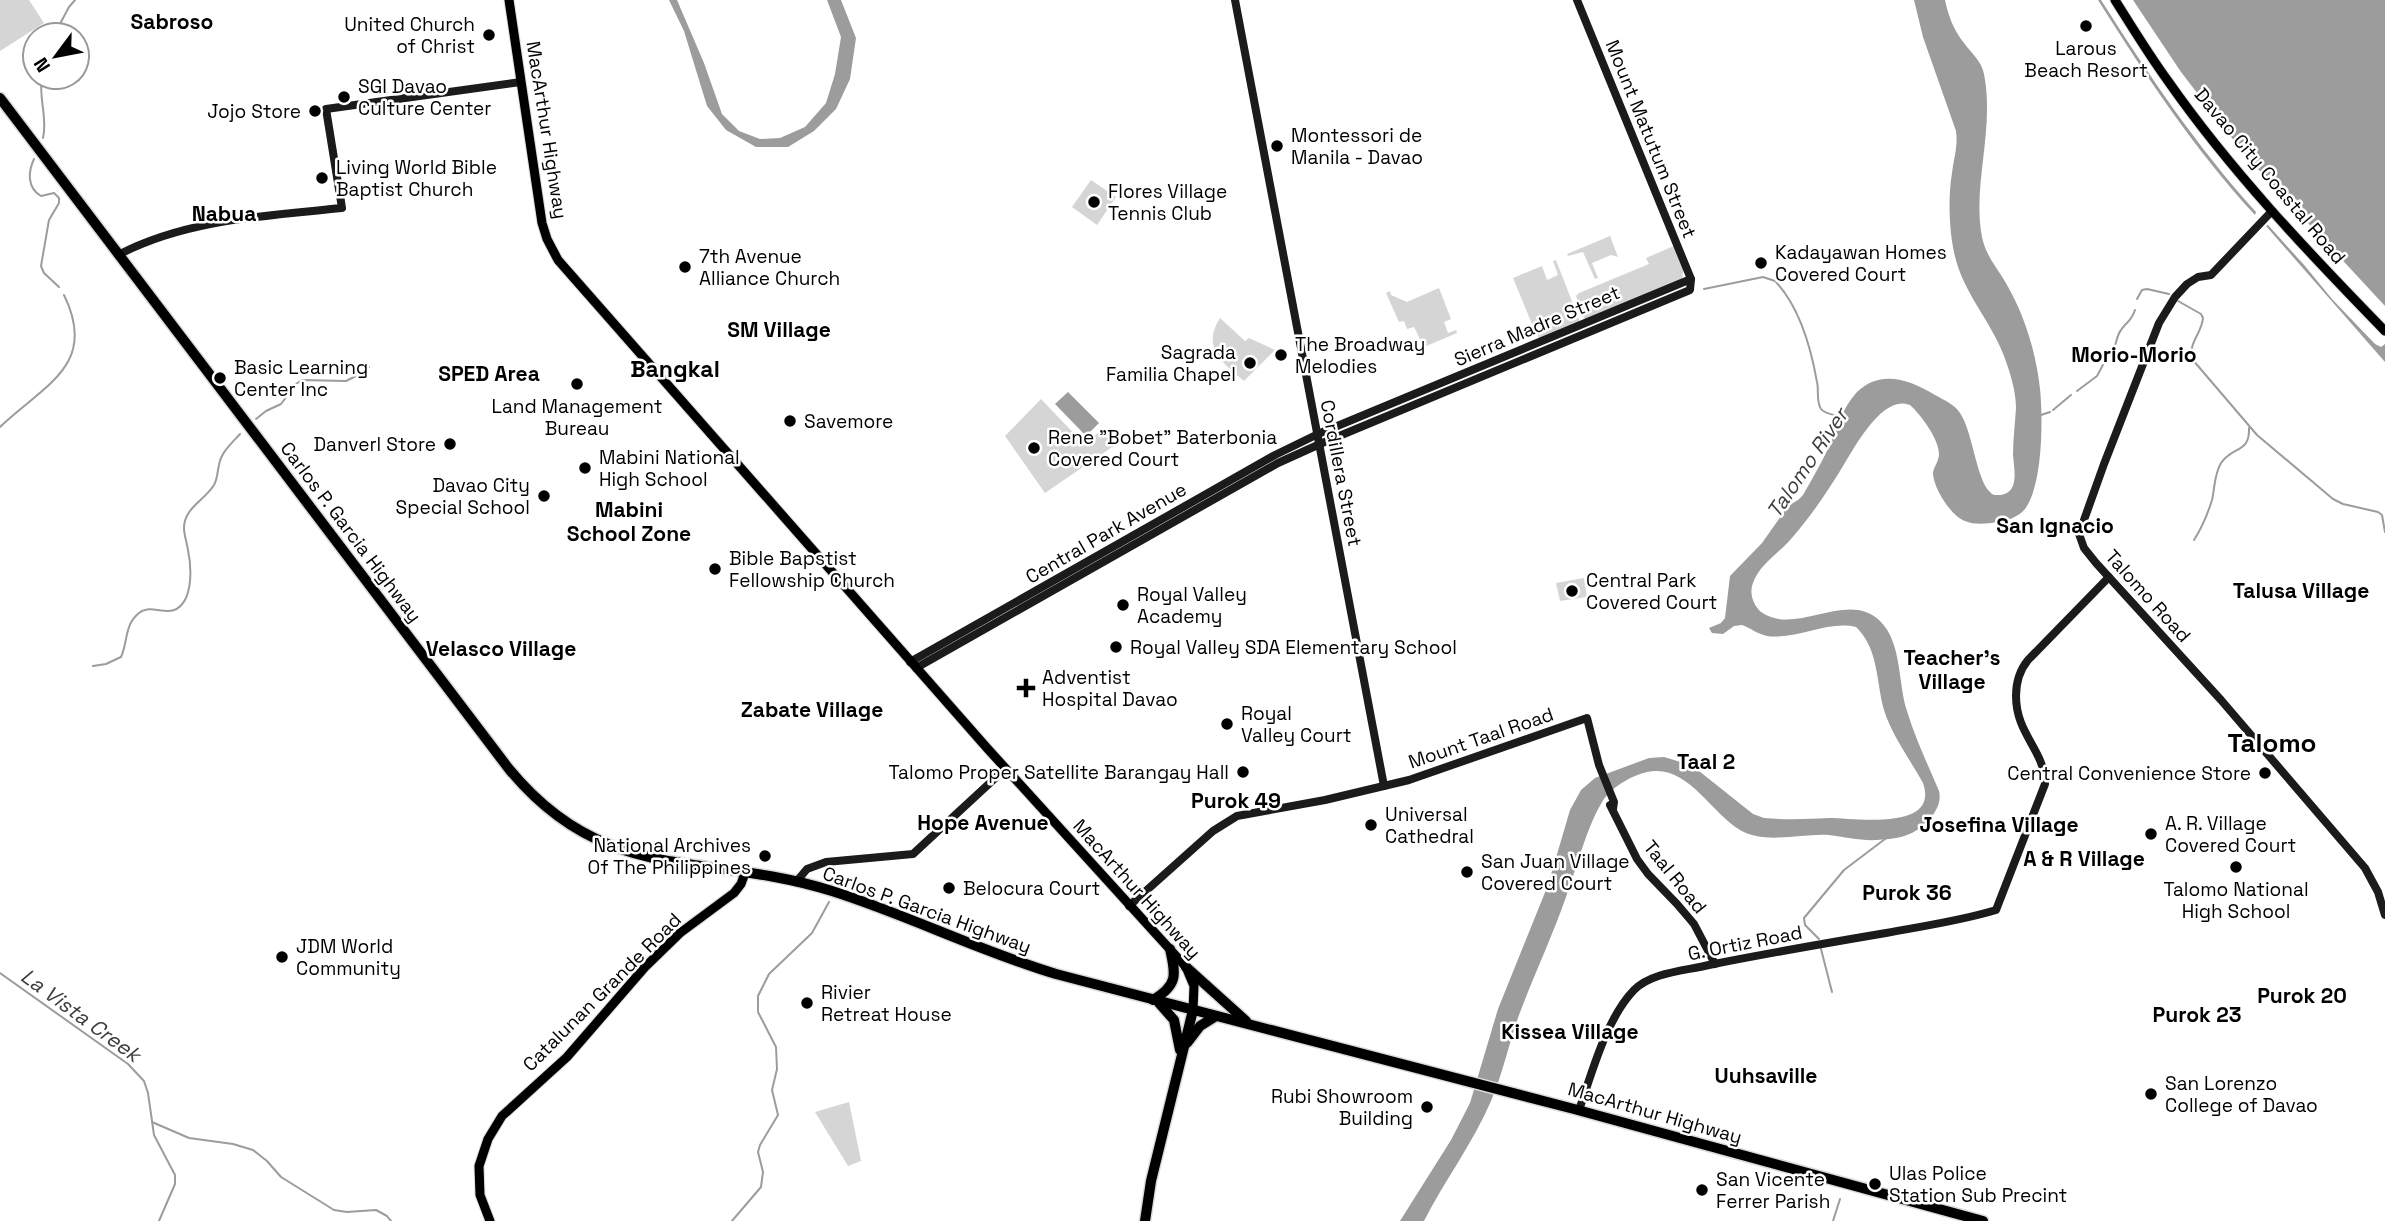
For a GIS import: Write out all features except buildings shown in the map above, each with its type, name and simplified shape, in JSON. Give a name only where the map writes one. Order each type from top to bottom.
[{"type":"highway","name":"Carlos P. Garcia Highway","points":[[0,98],[500,757],[531,795],[560,819],[608,846],[654,860],[796,882],[848,897],[1034,968],[1193,1010]]},
{"type":"highway","points":[[1170,950],[1173,980],[1165,992],[1153,1000],[1167,1010],[1174,1020],[1181,1061]]},
{"type":"highway","points":[[1186,967],[1251,1025]]},
{"type":"highway","points":[[1145,1221],[1151,1181],[1193,1010]]},
{"type":"highway","name":"MacArthur Highway","points":[[1193,1010],[1579,1110],[1983,1221]]},
{"type":"highway","points":[[1184,1049],[1198,1029],[1216,1016]]},
{"type":"main road","name":"MacArthur Highway","points":[[509,0],[542,223],[558,260],[1005,769],[1186,967],[1194,986],[1193,1010]]},
{"type":"main road","name":"Davao City Coastal Road","points":[[2115,0],[2181,98],[2232,165],[2385,331]]},
{"type":"main road","name":"Catalunan Grande Road","points":[[490,1221],[480,1195],[479,1166],[488,1139],[502,1116],[567,1057],[673,940],[734,893],[745,873]]},
{"type":"street","name":"Cordillera Street","points":[[1235,0],[1384,786]]},
{"type":"street","name":"Mount Matutum Street","points":[[1577,0],[1692,279]]},
{"type":"street","points":[[118,255],[180,229],[342,208],[326,109],[521,82]]},
{"type":"street","name":"Talomo Road","points":[[2272,211],[2211,275],[2198,277],[2180,290],[2164,314],[2154,334],[2079,534],[2084,548],[2221,700],[2365,868],[2378,892],[2385,915]]},
{"type":"street","name":"Sierra Madre Street","points":[[1318,434],[1692,279]]},
{"type":"street","name":"Sierra Madre Street","points":[[1320,444],[1690,290],[1692,279]]},
{"type":"street","name":"Central Park Avenue","points":[[913,665],[1275,455],[1318,434]]},
{"type":"street","name":"Central Park Avenue","points":[[1044,591],[1278,463],[1320,444]]},
{"type":"street","name":"G. Ortiz Road","points":[[1579,1110],[1599,1052],[1612,1025],[1634,990],[1656,977],[1947,922],[1996,910],[2045,784],[2040,760],[2018,718],[2016,688],[2019,672],[2109,577]]},
{"type":"street","name":"Mount Taal Road","points":[[1129,906],[1231,818],[1384,786],[1587,718]]},
{"type":"street","name":"Taal Road","points":[[1587,718],[1612,805],[1637,859],[1686,913],[1715,964]]},
{"type":"street","points":[[796,882],[807,869],[826,862],[913,854],[1005,769]]},
{"type":"shaded area","points":[[0,0],[29,0],[43,21],[21,21],[21,38],[0,51]]},
{"type":"shaded area","points":[[669,0],[677,0],[722,114],[739,131],[760,139],[780,138],[805,127],[826,103],[835,74],[841,37],[827,0],[841,0],[856,38],[850,79],[836,109],[814,131],[788,147],[756,147],[726,130],[707,106],[684,31]]},
{"type":"shaded area","points":[[1914,0],[1945,0],[1954,28],[1983,69],[1987,116],[1980,197],[1982,237],[1985,248],[2018,307],[2035,358],[2041,417],[2035,484],[2025,509],[2012,518],[1981,524],[1960,518],[1954,514],[1936,487],[1933,471],[1939,454],[1929,428],[1910,405],[1891,407],[1881,413],[1864,432],[1799,530],[1760,570],[1751,591],[1758,609],[1775,618],[1790,619],[1852,610],[1867,612],[1880,621],[1892,640],[1907,711],[1939,791],[1937,808],[1922,827],[1898,838],[1871,840],[1818,835],[1772,838],[1740,830],[1693,787],[1667,772],[1652,771],[1635,776],[1616,787],[1605,798],[1591,824],[1561,912],[1519,1015],[1499,1080],[1484,1117],[1424,1221],[1400,1221],[1451,1140],[1470,1103],[1498,1009],[1548,885],[1570,810],[1581,790],[1595,778],[1649,758],[1664,757],[1699,771],[1753,814],[1772,819],[1892,819],[1907,816],[1919,809],[1925,799],[1923,783],[1887,719],[1873,656],[1869,645],[1856,627],[1835,626],[1778,636],[1763,635],[1742,625],[1734,626],[1723,634],[1712,633],[1709,628],[1721,623],[1725,618],[1730,576],[1762,543],[1788,506],[1803,495],[1847,406],[1866,385],[1886,379],[1906,381],[1952,405],[1964,421],[1985,486],[1992,494],[2000,495],[2011,490],[2013,485],[2016,408],[2014,388],[1998,343],[1963,280],[1954,252],[1950,202],[1956,131],[1923,37]]},
{"type":"shaded area","points":[[2098,0],[2101,0],[2174,109],[2256,212],[2255,215],[2212,165],[2172,111]]},
{"type":"shaded area","points":[[2133,0],[2385,0],[2385,306],[2245,155],[2181,72]]},
{"type":"shaded area","name":"Flores Village Tennis Club","points":[[1091,180],[1116,197],[1097,225],[1072,207]]},
{"type":"shaded area","points":[[2268,225],[2375,344],[2381,347],[2385,344],[2385,362],[2266,226]]},
{"type":"shaded area","points":[[1610,236],[1618,257],[1611,255],[1592,263],[1598,278],[1595,279],[1583,252],[1568,256],[1567,254]]},
{"type":"shaded area","points":[[1676,245],[1684,265],[1682,279],[1585,320],[1576,296],[1579,293],[1649,264],[1646,258]]},
{"type":"shaded area","points":[[1556,260],[1580,322],[1539,339],[1537,333],[1548,329],[1547,318],[1532,324],[1513,278],[1542,266],[1547,280],[1558,275],[1553,261]]},
{"type":"shaded area","points":[[1439,288],[1451,319],[1444,322],[1448,333],[1456,330],[1457,333],[1424,347],[1414,327],[1407,329],[1404,321],[1399,322],[1386,293],[1390,291],[1391,295],[1407,302]]},
{"type":"shaded area","points":[[1220,318],[1245,341],[1249,338],[1275,350],[1244,381],[1217,354],[1213,338]]},
{"type":"shaded area","points":[[1068,392],[1099,423],[1086,436],[1055,404]]},
{"type":"shaded area","points":[[1041,399],[1085,445],[1103,428],[1118,443],[1045,493],[1005,436]]},
{"type":"shaded area","name":"Central Park Covered Court","points":[[1584,578],[1587,597],[1560,601],[1556,583]]},
{"type":"shaded area","points":[[849,1102],[861,1161],[848,1166],[815,1112]]},
{"type":"waterway","name":"La Vista Creek","points":[[62,21],[75,0]]},
{"type":"waterway","name":"La Vista Creek","points":[[41,91],[43,138]]},
{"type":"waterway","name":"La Vista Creek","points":[[34,159],[30,174],[33,189],[41,196],[54,193],[59,198],[49,220],[41,266],[44,273],[59,287]]},
{"type":"waterway","name":"Talomo River","points":[[1704,289],[1763,277],[1775,281],[1791,303],[1803,328],[1818,385],[1819,406],[1825,412],[1841,417]]},
{"type":"waterway","points":[[2137,299],[2142,290],[2147,289],[2169,294]]},
{"type":"waterway","name":"La Vista Creek","points":[[0,427],[48,386],[70,357],[75,340],[73,319],[64,295]]},
{"type":"waterway","points":[[2178,301],[2201,314],[2203,318],[2193,343],[2192,359],[2257,435],[2333,499],[2382,515],[2385,532]]},
{"type":"waterway","points":[[2111,353],[2119,332],[2135,310]]},
{"type":"waterway","points":[[2077,391],[2097,376],[2105,361]]},
{"type":"waterway","points":[[256,419],[281,404],[302,380],[346,381],[369,367]]},
{"type":"waterway","points":[[2053,410],[2071,395]]},
{"type":"waterway","points":[[2041,415],[2050,412]]},
{"type":"waterway","points":[[2194,540],[2210,505],[2221,463],[2244,446],[2249,436],[2249,428]]},
{"type":"waterway","points":[[93,666],[121,657],[131,623],[139,613],[151,609],[169,611],[181,606],[186,598],[190,574],[184,531],[187,515],[214,485],[222,456],[240,434]]},
{"type":"waterway","points":[[1819,939],[1805,925],[1804,918],[1844,870],[1885,839]]},
{"type":"waterway","points":[[732,1221],[761,1187],[763,1172],[758,1152],[778,1115],[772,1090],[777,1069],[776,1047],[758,1012],[758,996],[769,974],[812,933],[829,902]]},
{"type":"waterway","points":[[1821,949],[1832,992]]},
{"type":"waterway","name":"La Vista Creek","points":[[0,973],[128,1064],[144,1081],[154,1135],[175,1175],[175,1184],[159,1221]]},
{"type":"waterway","points":[[152,1122],[189,1138],[233,1144],[253,1150],[281,1177],[334,1210],[376,1210],[391,1221]]},
{"type":"waterway","points":[[1833,1221],[1840,1199]]},
{"type":"place","name":"Larous Beach Resort","points":[[2086,26]]},
{"type":"place","name":"United Church of Christ","points":[[489,35]]},
{"type":"place","name":"SGI Davao Culture Center","points":[[344,97]]},
{"type":"place","name":"Jojo Store","points":[[315,111]]},
{"type":"place","name":"Montessori de Manila - Davao","points":[[1277,146]]},
{"type":"place","name":"Living World Bible Baptist Church","points":[[322,178]]},
{"type":"place","name":"Flores Village Tennis Club","points":[[1094,202]]},
{"type":"place","name":"Kadayawan Homes Covered Court","points":[[1761,263]]},
{"type":"place","name":"7th Avenue Alliance Church","points":[[685,267]]},
{"type":"place","name":"The Broadway Melodies","points":[[1281,355]]},
{"type":"place","name":"Sagrada Familia Chapel","points":[[1250,363]]},
{"type":"place","name":"Basic Learning Center Inc","points":[[220,378]]},
{"type":"place","name":"Land Management Bureau","points":[[577,384]]},
{"type":"place","name":"Savemore","points":[[790,421]]},
{"type":"place","name":"Danverl Store","points":[[450,444]]},
{"type":"place","name":"Rene \"Bobet\" Baterbonia Covered Court","points":[[1034,448]]},
{"type":"place","name":"Mabini National High School","points":[[585,468]]},
{"type":"place","name":"Davao City Special School","points":[[544,496]]},
{"type":"place","name":"Bible Bapstist Fellowship Church","points":[[715,569]]},
{"type":"place","name":"Central Park Covered Court","points":[[1572,591]]},
{"type":"place","name":"Royal Valley Academy","points":[[1123,605]]},
{"type":"place","name":"Royal Valley SDA Elementary School","points":[[1116,647]]},
{"type":"place","name":"Adventist Hospital Davao","points":[[1026,688]]},
{"type":"place","name":"Royal Valley Court","points":[[1227,724]]},
{"type":"place","name":"Talomo Proper Satellite Barangay Hall","points":[[1243,772]]},
{"type":"place","name":"Central Convenience Store","points":[[2265,773]]},
{"type":"place","name":"Universal Cathedral","points":[[1371,825]]},
{"type":"place","name":"A. R. Village Covered Court","points":[[2151,834]]},
{"type":"place","name":"National Archives Of The Philippines","points":[[765,856]]},
{"type":"place","name":"Talomo National High School","points":[[2236,867]]},
{"type":"place","name":"San Juan Village Covered Court","points":[[1467,872]]},
{"type":"place","name":"Belocura Court","points":[[949,888]]},
{"type":"place","name":"JDM World Community","points":[[282,957]]},
{"type":"place","name":"Rivier Retreat House","points":[[807,1003]]},
{"type":"place","name":"San Lorenzo College of Davao","points":[[2151,1094]]},
{"type":"place","name":"Rubi Showroom Building","points":[[1427,1107]]},
{"type":"place","name":"Ulas Police Station Sub Precint","points":[[1875,1184]]},
{"type":"place","name":"San Vicente Ferrer Parish","points":[[1702,1190]]},
{"type":"district","name":"Sabroso","points":[[172,21]]},
{"type":"district","name":"Nabua","points":[[224,213]]},
{"type":"district","name":"SM Village","points":[[779,329]]},
{"type":"district","name":"Morio-Morio","points":[[2134,354]]},
{"type":"district","name":"Bangkal","points":[[675,369]]},
{"type":"district","name":"SPED Area","points":[[489,373]]},
{"type":"district","name":"Mabini School Zone","points":[[629,521]]},
{"type":"district","name":"San Ignacio","points":[[2055,525]]},
{"type":"district","name":"Talusa Village","points":[[2301,590]]},
{"type":"district","name":"Velasco Village","points":[[501,648]]},
{"type":"district","name":"Teacher's Village","points":[[1952,669]]},
{"type":"district","name":"Zabate Village","points":[[812,709]]},
{"type":"district","name":"Talomo","points":[[2272,743]]},
{"type":"district","name":"Taal 2","points":[[1706,761]]},
{"type":"district","name":"Purok 49","points":[[1236,800]]},
{"type":"district","name":"Hope Avenue","points":[[983,822]]},
{"type":"district","name":"Josefina Village","points":[[1999,824]]},
{"type":"district","name":"A & R Village","points":[[2084,858]]},
{"type":"district","name":"Purok 36","points":[[1907,892]]},
{"type":"district","name":"Purok 20","points":[[2302,995]]},
{"type":"district","name":"Purok 23","points":[[2197,1014]]},
{"type":"district","name":"Kissea Village","points":[[1570,1031]]},
{"type":"district","name":"Uuhsaville","points":[[1766,1075]]}]
